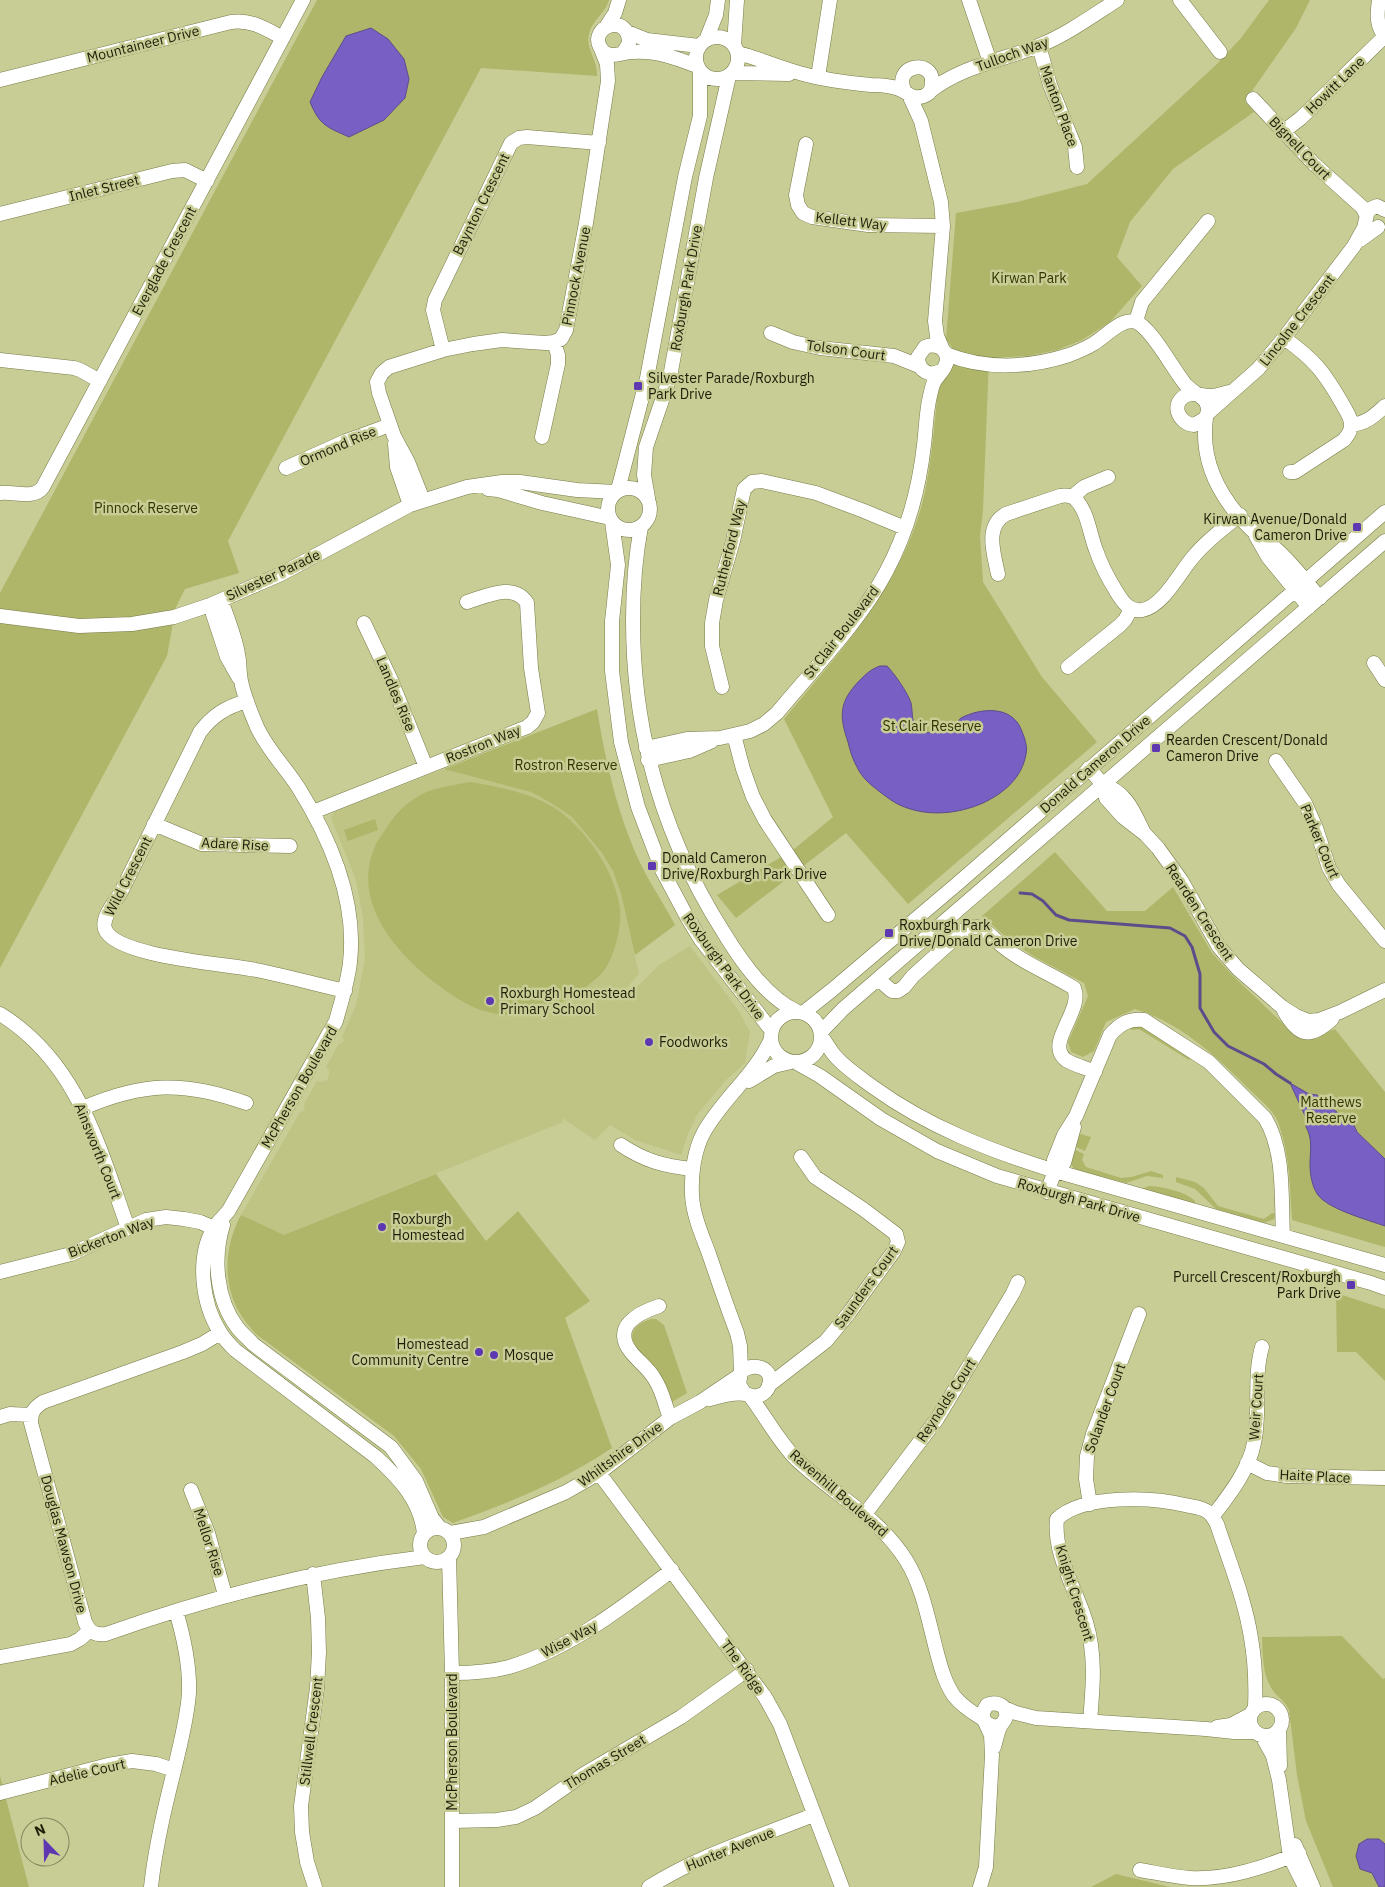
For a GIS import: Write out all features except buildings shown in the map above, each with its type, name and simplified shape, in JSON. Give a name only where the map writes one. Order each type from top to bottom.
[{"type":"street","name":"Everglade Crescent","points":[[2,491],[32,494],[41,490],[304,0]]},
{"type":"street","points":[[620,0],[615,13],[600,34],[599,44],[601,49],[612,55],[646,52],[672,56],[698,69],[705,76],[717,80],[731,74],[802,74]]},
{"type":"street","points":[[620,0],[629,43],[621,53]]},
{"type":"street","points":[[617,491],[647,378],[686,177],[700,116],[696,52],[716,15],[718,0]]},
{"type":"street","points":[[731,74],[738,60],[736,49],[737,0]]},
{"type":"street","points":[[818,77],[830,0]]},
{"type":"street","points":[[969,0],[990,62]]},
{"type":"street","name":"Tulloch Way","points":[[929,93],[942,82],[956,74],[1039,46],[1065,33],[1117,0]]},
{"type":"street","points":[[1180,0],[1220,52]]},
{"type":"street","points":[[1379,0],[1378,28],[1385,37]]},
{"type":"street","name":"Mountaineer Drive","points":[[0,80],[231,22],[252,23],[283,38]]},
{"type":"street","points":[[606,27],[616,25],[647,40],[702,43],[718,37],[724,38],[736,49],[802,74],[852,84],[878,85],[918,98],[929,93]]},
{"type":"street","name":"Howitt Lane","points":[[1284,131],[1301,118],[1385,37]]},
{"type":"street","name":"Manton Place","points":[[1039,46],[1050,85],[1075,147],[1077,167]]},
{"type":"street","name":"Pinnock Avenue","points":[[417,502],[398,467],[392,430],[377,382],[389,366],[443,350],[502,340],[545,343],[554,342],[562,338],[566,330],[586,223],[608,81],[607,64],[601,49]]},
{"type":"street","name":"Pinnock Avenue","points":[[608,81],[621,53]]},
{"type":"street","points":[[878,85],[893,80],[918,67],[927,71],[932,78],[932,88],[921,121]]},
{"type":"street","name":"Tulloch Way","points":[[927,71],[956,74]]},
{"type":"street","points":[[906,73],[902,82],[921,121],[937,178],[941,202],[943,226],[935,321],[944,361]]},
{"type":"street","name":"Roxburgh Park Drive","points":[[648,498],[644,475],[646,447],[670,377],[706,178],[731,74]]},
{"type":"street","name":"Bignell Court","points":[[1254,99],[1314,164],[1348,195],[1362,207],[1375,209],[1368,224],[1382,227]]},
{"type":"street","name":"Baynton Crescent","points":[[443,350],[434,316],[435,300],[511,143],[519,138],[527,137],[599,143]]},
{"type":"street","name":"Kellett Way","points":[[806,144],[796,195],[798,205],[803,214],[812,217],[868,224],[943,226]]},
{"type":"street","name":"Inlet Street","points":[[0,214],[172,171],[185,170],[207,181]]},
{"type":"street","name":"Lincolne Crescent","points":[[1206,416],[1258,369],[1284,338],[1354,246],[1375,209]]},
{"type":"street","points":[[1136,322],[1142,302],[1208,220]]},
{"type":"street","name":"Lincolne Crescent","points":[[1354,246],[1369,232],[1382,227]]},
{"type":"street","points":[[935,321],[918,357],[921,368],[932,374],[944,361]]},
{"type":"street","points":[[944,361],[1002,366],[1046,361],[1070,354],[1093,344],[1127,322],[1136,322],[1142,326],[1158,345],[1187,386],[1207,404],[1204,431],[1207,455],[1213,477],[1225,499],[1252,530],[1268,557],[1315,602]]},
{"type":"street","name":"Tolson Court","points":[[771,332],[793,342],[851,353],[894,356],[923,348]]},
{"type":"street","points":[[1284,338],[1320,367],[1349,417],[1351,425],[1350,432],[1344,440],[1295,472],[1290,472]]},
{"type":"street","points":[[542,437],[558,364],[558,355],[554,342]]},
{"type":"street","points":[[923,348],[937,346],[944,361]]},
{"type":"street","name":"Tolson Court","points":[[894,356],[921,368]]},
{"type":"street","points":[[0,360],[74,368],[100,381]]},
{"type":"street","name":"St Clair Boulevard","points":[[647,754],[687,739],[727,736],[757,727],[777,713],[865,606],[886,572],[905,528],[917,490],[929,398],[944,361]]},
{"type":"street","name":"St Clair Boulevard","points":[[921,368],[929,398]]},
{"type":"street","points":[[1174,368],[1180,388],[1177,412],[1197,435],[1207,455]]},
{"type":"street","name":"Lincolne Crescent","points":[[1199,395],[1212,396],[1235,390]]},
{"type":"street","points":[[1179,402],[1187,395],[1199,395]]},
{"type":"street","points":[[1351,425],[1363,424],[1385,406]]},
{"type":"street","points":[[1186,423],[1194,425],[1206,416]]},
{"type":"street","name":"Ormond Rise","points":[[286,468],[346,441],[392,430]]},
{"type":"street","points":[[1072,497],[1084,487],[1108,477]]},
{"type":"street","name":"Rutherford Way","points":[[722,687],[712,646],[716,600],[733,541],[744,489],[752,482],[762,481],[816,493],[905,528]]},
{"type":"street","name":"Silvester Parade","points":[[0,625],[109,626],[174,617],[216,602],[281,574],[417,502],[467,487],[502,482],[520,482],[577,490],[617,491]]},
{"type":"street","name":"Silvester Parade","points":[[467,487],[498,490],[611,520]]},
{"type":"street","points":[[631,487],[638,489],[648,498],[651,511],[646,522],[641,527],[623,530],[611,520],[608,507],[612,496],[617,491],[631,487]]},
{"type":"street","points":[[998,574],[992,531],[998,518],[1060,496],[1068,495],[1077,499],[1083,510],[1096,550],[1107,575],[1124,602],[1131,609],[1142,610],[1164,595],[1208,541],[1240,516]]},
{"type":"street","name":"Donald Cameron Drive","points":[[801,1012],[832,990],[957,884],[1385,512]]},
{"type":"street","name":"Roxburgh Park Drive","points":[[611,520],[618,565],[611,644],[616,705],[621,742],[638,807],[662,870],[687,918],[772,1035]]},
{"type":"street","name":"Roxburgh Park Drive","points":[[641,527],[635,569],[634,648],[638,703],[647,754],[663,809],[697,888],[720,928],[748,968],[764,986],[789,1008],[801,1012]]},
{"type":"street","name":"Donald Cameron Drive","points":[[821,1034],[842,1009],[1385,541]]},
{"type":"street","name":"Rostron Way","points":[[313,812],[534,722],[538,713],[531,668],[527,603],[522,595],[515,592],[507,592],[467,602]]},
{"type":"street","name":"McPherson Boulevard","points":[[216,602],[226,657],[240,680],[258,729],[313,812],[340,875],[347,901],[351,931],[350,962],[345,991],[336,1021],[206,1252],[203,1272],[205,1293],[210,1314],[220,1333],[235,1350],[376,1457],[405,1486],[423,1522],[425,1549],[442,1575],[449,1598]]},
{"type":"street","points":[[1068,667],[1119,626],[1131,609]]},
{"type":"street","name":"Silvester Parade","points":[[0,616],[68,625]]},
{"type":"street","name":"Landles Rise","points":[[364,623],[391,680],[426,767]]},
{"type":"street","points":[[1374,663],[1385,680]]},
{"type":"street","name":"Wild Crescent","points":[[247,700],[222,710],[210,719],[200,732],[121,892],[106,916],[104,924],[106,931],[110,937],[151,953],[176,959],[256,970],[345,991]]},
{"type":"street","points":[[727,736],[765,820],[828,915]]},
{"type":"street","name":"Parker Court","points":[[1276,761],[1305,803],[1316,828],[1329,868],[1339,885],[1385,941]]},
{"type":"street","name":"Rearden Crescent","points":[[1090,768],[1103,785],[1106,798],[1158,848],[1181,880],[1220,947],[1238,969],[1282,1007],[1298,1030],[1307,1033],[1314,1032],[1323,1027],[1340,1012],[1385,990]]},
{"type":"street","name":"Adare Rise","points":[[154,824],[202,844],[290,846]]},
{"type":"street","points":[[878,979],[892,991],[898,991],[964,930],[970,927],[986,931],[1002,946],[1034,968],[1074,988],[1077,995],[1076,1004],[1058,1045],[1060,1053],[1066,1060],[1095,1072]]},
{"type":"street","points":[[736,1090],[774,1066],[805,1061],[814,1055],[820,1047],[821,1034],[815,1020],[801,1012],[782,1016],[776,1023],[764,1055],[721,1106],[703,1133],[692,1169],[692,1196],[698,1225],[740,1346],[740,1388],[748,1395],[760,1396],[768,1387],[769,1376],[752,1358],[737,1333]]},
{"type":"street","name":"Ainsworth Court","points":[[0,1014],[48,1054],[67,1080],[83,1108],[128,1228]]},
{"type":"street","points":[[1047,1192],[1061,1167],[1073,1137],[1076,1116],[1110,1035],[1118,1026],[1136,1019],[1144,1020],[1209,1062],[1265,1118],[1270,1126],[1280,1170],[1283,1235]]},
{"type":"street","name":"Roxburgh Park Drive","points":[[821,1034],[837,1058],[890,1099],[944,1129],[976,1144],[1041,1167],[1061,1167],[1385,1265]]},
{"type":"street","points":[[772,1035],[777,1054],[793,1062]]},
{"type":"street","name":"Roxburgh Park Drive","points":[[793,1062],[820,1076],[881,1120],[937,1151],[997,1176],[1047,1192],[1385,1288]]},
{"type":"street","points":[[83,1108],[107,1098],[136,1090],[165,1087],[193,1088],[220,1094],[246,1103]]},
{"type":"street","points":[[621,1145],[640,1157],[657,1164],[692,1169]]},
{"type":"street","name":"Saunders Court","points":[[768,1387],[826,1341],[849,1314],[894,1251],[898,1242],[896,1234],[890,1229],[815,1177],[801,1157]]},
{"type":"street","name":"Bickerton Way","points":[[0,1272],[71,1254],[146,1220],[166,1217],[200,1222],[218,1230]]},
{"type":"street","points":[[218,1230],[217,1264],[219,1286],[225,1305],[236,1326],[253,1344],[391,1447],[416,1480],[432,1518],[448,1541],[444,1561],[425,1549],[428,1530],[448,1541]]},
{"type":"street","name":"Reynolds Court","points":[[865,1514],[936,1418],[1018,1282]]},
{"type":"street","points":[[659,1306],[638,1314],[631,1320],[626,1327],[624,1337],[631,1353],[655,1379],[670,1418]]},
{"type":"street","name":"Solander Court","points":[[1090,1504],[1086,1479],[1087,1456],[1092,1434],[1139,1314]]},
{"type":"street","points":[[0,1417],[10,1414],[31,1415],[35,1407],[42,1402],[183,1352],[202,1344],[220,1333]]},
{"type":"street","name":"Weir Court","points":[[1213,1516],[1248,1463],[1254,1442],[1259,1359],[1262,1347]]},
{"type":"street","name":"Saunders Court","points":[[761,1367],[774,1369],[802,1360]]},
{"type":"street","points":[[741,1374],[749,1367],[761,1367]]},
{"type":"street","name":"Whiltshire Drive","points":[[448,1541],[566,1492],[599,1472],[670,1418],[700,1402],[741,1374]]},
{"type":"street","name":"Ravenhill Boulevard","points":[[768,1387],[767,1401],[774,1431]]},
{"type":"street","name":"Whiltshire Drive","points":[[700,1402],[719,1396],[748,1395]]},
{"type":"street","name":"Ravenhill Boulevard","points":[[748,1395],[796,1458],[889,1536],[907,1562],[920,1592],[943,1676],[954,1696],[984,1721]]},
{"type":"street","name":"Douglas Mawson Drive","points":[[31,1415],[85,1622],[89,1631],[98,1635],[226,1595],[312,1574],[389,1561],[425,1549]]},
{"type":"street","name":"Haite Place","points":[[1248,1463],[1267,1473],[1287,1476],[1385,1478]]},
{"type":"street","name":"The Ridge","points":[[599,1472],[747,1670],[765,1697],[780,1724],[842,1887]]},
{"type":"street","name":"Mellor Rise","points":[[191,1490],[208,1533],[226,1595]]},
{"type":"street","name":"Knight Crescent","points":[[1090,1721],[1093,1681],[1092,1649],[1086,1621],[1063,1560],[1056,1528],[1057,1519],[1070,1509],[1116,1499],[1140,1498],[1167,1500],[1206,1510],[1213,1516]]},
{"type":"street","points":[[1213,1516],[1243,1606],[1251,1637],[1255,1670],[1253,1711],[1249,1721],[1273,1756],[1288,1834],[1305,1887]]},
{"type":"street","name":"McPherson Boulevard","points":[[448,1541],[452,1673],[452,1887]]},
{"type":"street","name":"Wise Way","points":[[452,1673],[477,1673],[509,1667],[543,1653],[605,1620],[672,1570]]},
{"type":"street","name":"Stillwell Crescent","points":[[312,1574],[318,1618],[319,1652],[317,1688],[301,1806],[302,1832],[315,1887]]},
{"type":"street","points":[[151,1887],[158,1840],[185,1726],[189,1692],[186,1654],[176,1611]]},
{"type":"street","points":[[0,1657],[70,1644],[80,1639],[89,1631]]},
{"type":"street","name":"Thomas Street","points":[[453,1821],[497,1820],[516,1817],[535,1808],[597,1765],[681,1717],[747,1670]]},
{"type":"street","points":[[1255,1670],[1262,1690],[1281,1713],[1282,1719],[1279,1729],[1281,1754],[1279,1780]]},
{"type":"street","points":[[954,1696],[973,1705],[994,1703],[1016,1713],[1036,1718],[1206,1729],[1270,1736],[1279,1729]]},
{"type":"street","points":[[1206,1729],[1231,1725],[1266,1704],[1273,1705]]},
{"type":"street","points":[[980,1887],[986,1867],[992,1755],[991,1735],[982,1714],[987,1705]]},
{"type":"street","points":[[992,1755],[1006,1716],[1004,1708]]},
{"type":"street","points":[[984,1721],[994,1727],[1036,1718]]},
{"type":"street","name":"Adelie Court","points":[[0,1793],[108,1765],[132,1761],[156,1764],[174,1770]]},
{"type":"street","name":"Hunter Avenue","points":[[649,1887],[668,1875],[695,1863],[814,1815]]},
{"type":"street","points":[[1140,1870],[1190,1878],[1220,1877],[1252,1870],[1295,1855]]},
{"type":"street","points":[[1295,1855],[1314,1887]]},
{"type":"shaded area","points":[[371,28],[388,39],[404,59],[409,79],[405,98],[384,120],[349,137],[325,125],[317,116],[310,102],[346,36]]},
{"type":"shaded area","points":[[880,666],[887,666],[900,683],[911,703],[914,723],[925,733],[947,729],[954,726],[961,718],[977,712],[1003,712],[1016,721],[1026,744],[1026,751],[1021,770],[1011,784],[991,799],[973,807],[953,812],[932,813],[899,805],[870,784],[859,771],[854,761],[842,717],[844,703],[852,689],[869,672]]},
{"type":"shaded area","name":"Roxburgh Homestead Primary School","points":[[444,769],[531,792],[572,817],[602,853],[613,871],[621,894],[639,974],[623,992],[624,994],[627,997],[659,965],[690,946],[739,1011],[750,1032],[745,1063],[725,1081],[697,1115],[681,1155],[635,1140],[610,1125],[595,1140],[562,1118],[563,1122],[284,1235],[241,1215],[300,1112],[303,1111],[304,1104],[317,1081],[327,1080],[329,1070],[326,1067],[338,1045],[344,1041],[342,1037],[356,1005],[365,959],[363,918],[356,880],[331,818],[334,812]]},
{"type":"shaded area","points":[[1290,1083],[1309,1094],[1317,1095],[1353,1123],[1357,1132],[1385,1159],[1385,1226],[1330,1205],[1318,1195],[1311,1176],[1307,1120]]},
{"type":"shaded area","points":[[1367,1839],[1379,1839],[1385,1844],[1385,1887],[1379,1887],[1372,1873],[1360,1869],[1356,1856],[1359,1844]]},
{"type":"green space","name":"Pinnock Reserve","points":[[317,0],[609,0],[593,25],[588,39],[596,65],[597,76],[481,68],[228,541],[239,573],[185,589],[176,607],[167,656],[0,968],[0,593]]},
{"type":"green space","name":"St Clair Reserve","points":[[1269,0],[1310,0],[1296,28],[1245,101],[1254,112],[1173,169],[1130,222],[1117,257],[1142,286],[1110,322],[1082,340],[1057,350],[1028,356],[989,358],[983,510],[980,536],[983,582],[1042,677],[1097,742],[908,904],[846,833],[736,918],[717,895],[793,850],[833,817],[784,719],[849,641],[869,613],[887,585],[916,525],[925,492],[931,454],[942,341],[953,349],[946,339],[956,213],[1017,202],[1087,184],[1217,64],[1241,38]]},
{"type":"green space","name":"Rostron Reserve","points":[[597,709],[612,783],[629,837],[645,872],[675,925],[635,955],[621,894],[613,871],[602,853],[572,817],[531,792],[444,769]]},
{"type":"green space","points":[[470,782],[534,797],[565,815],[597,851],[612,880],[617,895],[620,909],[620,924],[613,952],[606,967],[599,976],[581,991],[545,1009],[505,1015],[483,1011],[459,1000],[430,979],[402,952],[389,937],[372,903],[368,885],[369,866],[376,844],[401,809],[422,794]]},
{"type":"green space","points":[[375,819],[378,830],[348,841],[344,830]]},
{"type":"green space","name":"Matthews Reserve","points":[[1055,852],[1107,911],[1145,911],[1173,887],[1212,953],[1232,975],[1294,1034],[1314,1037],[1335,1029],[1385,1092],[1385,1247],[1292,1220],[1287,1160],[1283,1137],[1277,1120],[1267,1106],[1225,1065],[1183,1032],[1152,1015],[1135,1009],[1106,1022],[1094,1051],[1083,1057],[1071,1052],[1068,1042],[1088,996],[1084,983],[1033,956],[1007,938],[982,916]]},
{"type":"green space","points":[[1140,1025],[1193,1056],[1189,1060],[1139,1029],[1131,1030],[1130,1026]]},
{"type":"green space","points":[[1077,1133],[1091,1137],[1085,1151],[1074,1146]]},
{"type":"green space","points":[[1073,1149],[1084,1154],[1082,1160],[1086,1167],[1121,1178],[1151,1171],[1163,1175],[1163,1178],[1147,1176],[1126,1183],[1077,1170],[1071,1164]]},
{"type":"green space","points":[[436,1174],[486,1241],[518,1211],[590,1301],[565,1318],[612,1448],[554,1482],[453,1523],[443,1517],[421,1469],[394,1436],[256,1334],[243,1318],[235,1303],[228,1278],[227,1265],[231,1239],[241,1215],[284,1235]]},
{"type":"green space","points":[[1176,1177],[1195,1182],[1204,1188],[1218,1206],[1264,1219],[1272,1213],[1276,1214],[1274,1219],[1264,1223],[1216,1209],[1195,1189],[1176,1182]]},
{"type":"green space","points":[[1149,1186],[1180,1192],[1195,1201],[1195,1204],[1141,1189]]},
{"type":"green space","points":[[1336,1293],[1385,1309],[1385,1381],[1356,1352],[1337,1352]]},
{"type":"green space","points":[[656,1319],[664,1325],[687,1393],[672,1402],[648,1371],[633,1346],[632,1336],[635,1329],[640,1324]]},
{"type":"green space","points":[[1342,1636],[1383,1679],[1385,1678],[1385,1887],[1333,1887],[1306,1821],[1297,1775],[1289,1710],[1270,1686],[1264,1666],[1262,1637]]},
{"type":"green space","points":[[0,1776],[20,1853],[20,1867],[24,1867],[29,1887],[0,1887]]},
{"type":"green space","points":[[1116,1874],[1170,1887],[1091,1887]]},
{"type":"waterway","points":[[1020,893],[1032,894],[1043,901],[1056,915],[1069,920],[1170,928],[1185,936],[1192,947],[1200,974],[1200,1008],[1214,1032],[1228,1046],[1264,1064],[1290,1083]]},
{"type":"place","name":"Silvester Parade/Roxburgh Park Drive","points":[[638,386]]},
{"type":"place","name":"Kirwan Avenue/Donald Cameron Drive","points":[[1357,527]]},
{"type":"place","name":"Rearden Crescent/Donald Cameron Drive","points":[[1156,748]]},
{"type":"place","name":"Donald Cameron Drive/Roxburgh Park Drive","points":[[652,866]]},
{"type":"place","name":"Roxburgh Park Drive/Donald Cameron Drive","points":[[889,933]]},
{"type":"place","name":"Roxburgh Homestead Primary School","points":[[490,1001]]},
{"type":"place","name":"Foodworks","points":[[649,1042]]},
{"type":"place","name":"Roxburgh Homestead","points":[[382,1227]]},
{"type":"place","name":"Purcell Crescent/Roxburgh Park Drive","points":[[1351,1285]]},
{"type":"place","name":"Homestead Community Centre","points":[[479,1352]]},
{"type":"place","name":"Mosque","points":[[494,1355]]},
{"type":"park label","name":"Kirwan Park","points":[[1029,278]]}]
